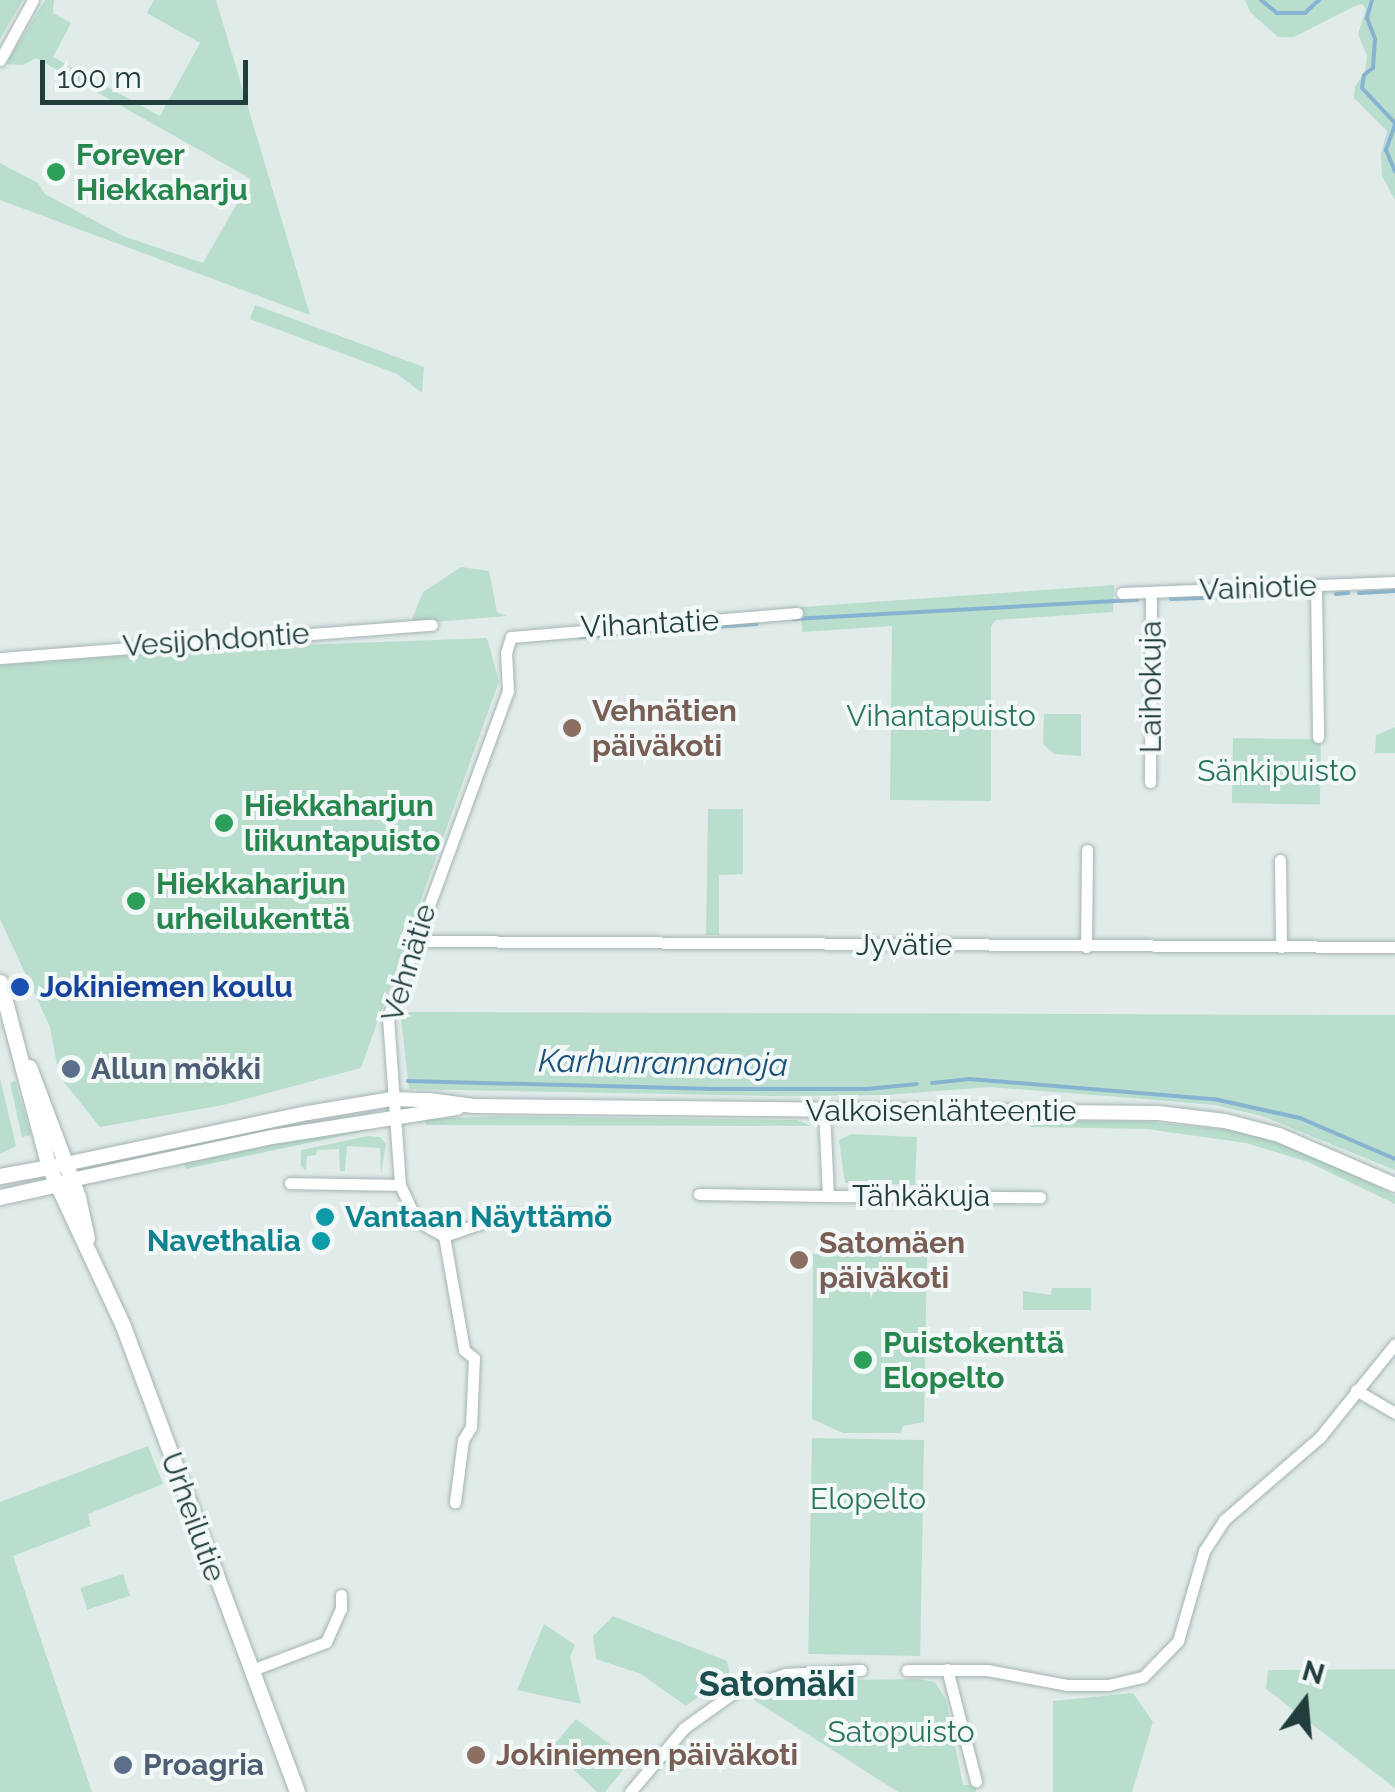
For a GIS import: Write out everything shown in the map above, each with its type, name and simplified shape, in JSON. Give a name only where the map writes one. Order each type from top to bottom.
[{"type":"main road","name":"Urheilutie","points":[[0,982],[57,1166],[297,1792]]},
{"type":"main road","name":"Valkoisenlähteentie","points":[[0,1176],[57,1166]]},
{"type":"main road","name":"Valkoisenlähteentie","points":[[0,1197],[64,1182]]},
{"type":"street","points":[[0,60],[33,0]]},
{"type":"street","name":"Vainiotie","points":[[1122,593],[1395,582]]},
{"type":"street","points":[[1316,586],[1318,737]]},
{"type":"street","name":"Laihokuja","points":[[1150,593],[1150,782]]},
{"type":"street","name":"Vihantatie","points":[[508,643],[516,634],[553,630],[796,614]]},
{"type":"street","name":"Vesijohdontie","points":[[0,658],[432,625]]},
{"type":"street","name":"Vehnätie","points":[[400,1184],[388,1017],[508,690],[508,643]]},
{"type":"street","points":[[1086,946],[1087,850]]},
{"type":"street","points":[[1280,860],[1281,947]]},
{"type":"street","name":"Jyvätie","points":[[414,941],[1395,947]]},
{"type":"street","name":"Valkoisenlähteentie","points":[[57,1166],[392,1099],[474,1106],[1140,1113],[1225,1121],[1328,1153],[1395,1185]]},
{"type":"street","name":"Valkoisenlähteentie","points":[[64,1182],[394,1116],[474,1106]]},
{"type":"street","name":"Tähkäkuja","points":[[824,1110],[828,1196],[1040,1197]]},
{"type":"street","points":[[290,1183],[400,1184],[417,1221],[444,1236],[496,1218],[576,1215]]},
{"type":"street","points":[[699,1194],[828,1196]]},
{"type":"street","points":[[444,1236],[464,1350],[474,1358],[471,1427],[463,1440],[456,1502]]},
{"type":"street","points":[[908,1670],[998,1671],[1067,1685],[1108,1685],[1144,1677],[1178,1641],[1204,1551],[1224,1520],[1320,1437],[1395,1344]]},
{"type":"street","points":[[1356,1390],[1395,1413]]},
{"type":"street","points":[[252,1670],[326,1642],[341,1608],[341,1595]]},
{"type":"street","points":[[630,1792],[684,1728],[737,1690],[785,1674],[861,1670]]},
{"type":"street","points":[[947,1670],[976,1781]]},
{"type":"green space","points":[[0,0],[23,0],[0,39]]},
{"type":"green space","points":[[45,0],[54,0],[53,13],[71,23],[53,57],[160,116],[200,43],[147,13],[154,0],[216,0],[310,315],[0,200],[0,163],[38,183],[45,194],[123,236],[203,263],[251,179],[36,58],[23,65],[6,64]]},
{"type":"green space","points":[[1245,0],[1395,0],[1395,200],[1382,176],[1381,154],[1387,131],[1354,98],[1355,86],[1365,72],[1367,56],[1358,34],[1366,9],[1362,4],[1294,37],[1278,37],[1250,12]]},
{"type":"green space","points":[[255,305],[424,367],[422,393],[397,374],[250,319]]},
{"type":"green space","points":[[461,567],[489,571],[497,612],[507,616],[410,624],[423,592]]},
{"type":"green space","name":"Vihantapuisto","points":[[1114,585],[1113,612],[996,620],[991,626],[991,801],[890,800],[892,626],[802,632],[801,607]]},
{"type":"green space","name":"Hiekkaharjun liikuntapuisto","points":[[487,638],[499,681],[361,1068],[223,1105],[100,1127],[59,1076],[50,1027],[0,919],[0,665],[247,647]]},
{"type":"green space","points":[[1044,714],[1081,714],[1081,756],[1054,754],[1043,744]]},
{"type":"green space","points":[[1395,727],[1395,753],[1375,753],[1376,735]]},
{"type":"green space","name":"Sänkipuisto","points":[[1233,738],[1321,740],[1320,805],[1232,803]]},
{"type":"green space","points":[[708,809],[743,809],[743,874],[719,875],[719,935],[706,935]]},
{"type":"green space","points":[[395,1012],[1395,1015],[1395,1170],[1262,1116],[1215,1105],[1133,1098],[990,1087],[886,1095],[771,1096],[409,1089],[401,1019]]},
{"type":"green space","points":[[0,1078],[16,1146],[0,1154]]},
{"type":"green space","points":[[15,1081],[31,1135],[22,1137],[10,1083]]},
{"type":"green space","points":[[498,1116],[797,1120],[811,1126],[426,1125],[425,1119]]},
{"type":"green space","points":[[1046,1121],[1142,1121],[1238,1131],[1284,1144],[1356,1175],[1395,1196],[1395,1204],[1308,1162],[1246,1143],[1146,1129],[1028,1127]]},
{"type":"green space","points":[[369,1125],[369,1130],[186,1169],[184,1163]]},
{"type":"green space","points":[[851,1134],[917,1137],[915,1185],[845,1183],[839,1140]]},
{"type":"green space","points":[[380,1137],[386,1144],[381,1174],[380,1148],[347,1146],[345,1171],[340,1171],[339,1149],[317,1150],[316,1155],[307,1156],[306,1171],[301,1166],[301,1150]]},
{"type":"green space","name":"Elopelto","points":[[813,1254],[927,1255],[924,1422],[903,1426],[901,1433],[843,1433],[812,1419]]},
{"type":"green space","points":[[1052,1288],[1091,1288],[1091,1310],[1023,1310],[1023,1291],[1051,1295]]},
{"type":"green space","name":"Elopelto","points":[[812,1438],[924,1440],[920,1656],[808,1654]]},
{"type":"green space","points":[[148,1446],[163,1484],[88,1514],[91,1526],[13,1556],[92,1792],[0,1792],[0,1502]]},
{"type":"green space","points":[[123,1574],[130,1596],[87,1610],[80,1588]]},
{"type":"green space","points":[[613,1616],[727,1661],[730,1674],[686,1706],[641,1674],[596,1659],[593,1636]]},
{"type":"green space","points":[[544,1624],[575,1645],[570,1657],[581,1704],[517,1690]]},
{"type":"green space","points":[[1395,1669],[1395,1788],[1266,1689],[1268,1670]]},
{"type":"green space","name":"Satopuisto","points":[[785,1681],[935,1682],[946,1700],[963,1785],[976,1785],[976,1792],[898,1792],[748,1696]]},
{"type":"green space","points":[[1133,1693],[1153,1722],[1132,1792],[1053,1792],[1053,1701]]},
{"type":"green space","points":[[576,1719],[631,1760],[605,1792],[597,1792],[551,1748]]},
{"type":"waterway","points":[[1261,0],[1277,13],[1305,13],[1319,0]]},
{"type":"waterway","points":[[1372,0],[1367,18],[1375,39],[1373,68],[1364,75],[1362,88],[1395,123]]},
{"type":"waterway","points":[[1395,125],[1386,150],[1395,171]]},
{"type":"waterway","points":[[1359,593],[1395,591]]},
{"type":"waterway","points":[[1336,594],[1348,593]]},
{"type":"waterway","points":[[1277,595],[1300,594]]},
{"type":"waterway","points":[[1171,599],[1259,596]]},
{"type":"waterway","points":[[793,619],[1137,600]]},
{"type":"waterway","points":[[641,632],[757,624]]},
{"type":"waterway","points":[[580,637],[620,634]]},
{"type":"waterway","name":"Karhunrannanoja","points":[[932,1083],[969,1079],[1214,1099],[1300,1118],[1395,1159]]},
{"type":"waterway","name":"Karhunrannanoja","points":[[408,1081],[707,1089],[867,1089],[917,1084]]},
{"type":"place","name":"Forever Hiekkaharju","points":[[56,172]]},
{"type":"place","name":"Vehnätien päiväkoti","points":[[572,728]]},
{"type":"place","name":"Hiekkaharjun liikuntapuisto","points":[[224,823]]},
{"type":"place","name":"Hiekkaharjun urheilukenttä","points":[[136,901]]},
{"type":"place","name":"Jokiniemen koulu","points":[[20,987]]},
{"type":"place","name":"Allun mökki","points":[[71,1069]]},
{"type":"place","name":"Vantaan Näyttämö","points":[[325,1217]]},
{"type":"place","name":"Navethalia","points":[[321,1241]]},
{"type":"place","name":"Satomäen päiväkoti","points":[[799,1260]]},
{"type":"place","name":"Puistokenttä Elopelto","points":[[863,1360]]},
{"type":"place","name":"Jokiniemen päiväkoti","points":[[476,1755]]},
{"type":"place","name":"Proagria","points":[[123,1765]]},
{"type":"district","name":"Satomäki","points":[[777,1684]]}]
